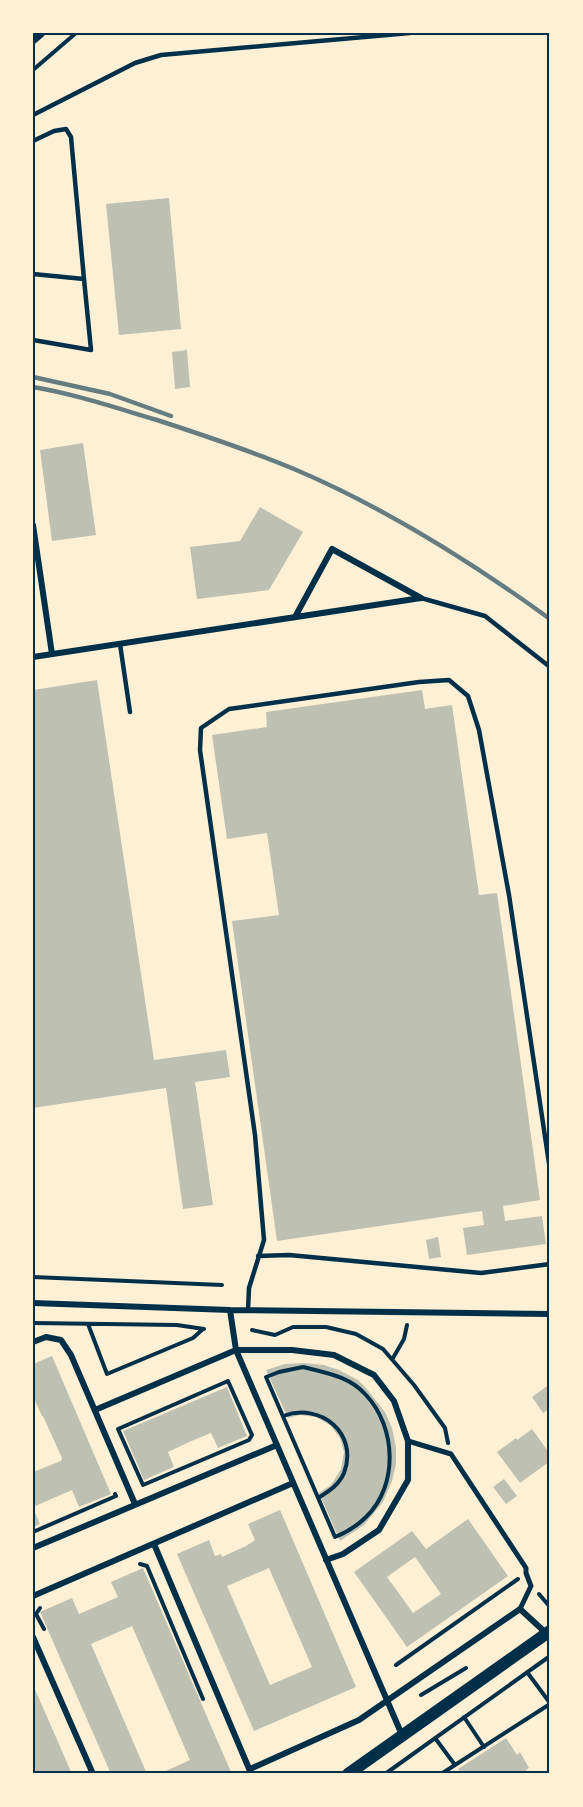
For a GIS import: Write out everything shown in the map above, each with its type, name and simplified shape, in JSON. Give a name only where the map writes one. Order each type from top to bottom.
[{"type":"main road","points":[[348,1774],[548,1632]]},
{"type":"street","points":[[33,39],[40,33]]},
{"type":"street","points":[[33,525],[52,654]]},
{"type":"street","points":[[295,617],[332,549],[421,598]]},
{"type":"street","points":[[33,657],[421,598]]},
{"type":"street","points":[[33,1303],[230,1310],[550,1314]]},
{"type":"street","points":[[230,1310],[236,1350],[402,1736]]},
{"type":"street","points":[[33,1342],[46,1337],[61,1340],[71,1355],[135,1504]]},
{"type":"street","points":[[95,1410],[236,1350],[292,1350],[334,1355],[374,1375],[394,1401],[408,1441],[408,1480],[380,1530],[343,1554],[326,1560]]},
{"type":"street","points":[[154,1544],[250,1772],[359,1720],[520,1609],[531,1586],[526,1568],[451,1454],[408,1441]]},
{"type":"street","points":[[33,1548],[277,1445]]},
{"type":"street","points":[[33,1596],[294,1483]]},
{"type":"street","points":[[520,1609],[548,1632]]},
{"type":"street","points":[[33,1637],[93,1774]]},
{"type":"lane","points":[[33,115],[135,63],[161,55],[410,33]]},
{"type":"lane","points":[[33,141],[54,131],[66,129],[70,137],[91,350],[33,340]]},
{"type":"lane","points":[[33,274],[84,279]]},
{"type":"lane","points":[[421,598],[485,616],[550,667]]},
{"type":"lane","points":[[120,644],[130,712]]},
{"type":"lane","points":[[248,1310],[251,1279],[264,1240],[255,1135],[200,750],[201,728],[229,709],[419,682],[449,680],[468,696],[479,730],[509,895],[550,1170]]},
{"type":"lane","points":[[258,1256],[289,1255],[481,1273],[550,1264]]},
{"type":"path","points":[[33,70],[76,33]]},
{"type":"path","points":[[33,1277],[222,1286]]},
{"type":"path","points":[[33,1323],[177,1325],[204,1329],[193,1338],[107,1374],[88,1324]]},
{"type":"path","points":[[393,1358],[404,1339],[407,1325]]},
{"type":"path","points":[[252,1330],[275,1335],[292,1327],[326,1327],[356,1334],[383,1349],[393,1358],[445,1428],[451,1454]]},
{"type":"path","points":[[303,1367],[336,1374],[365,1393],[384,1421],[391,1455],[385,1488],[367,1517],[335,1537],[283,1416],[266,1377],[303,1367]]},
{"type":"path","points":[[228,1381],[247,1425],[252,1435],[249,1440],[143,1485],[118,1429],[228,1381]]},
{"type":"path","points":[[283,1416],[303,1411],[320,1414],[336,1427],[344,1438],[347,1455],[344,1473],[335,1487],[318,1498]]},
{"type":"path","points":[[33,1532],[116,1496],[114,1488]]},
{"type":"path","points":[[131,1568],[141,1563],[147,1566],[205,1702]]},
{"type":"path","points":[[396,1665],[526,1573]]},
{"type":"path","points":[[40,1621],[36,1614],[38,1609],[48,1604]]},
{"type":"path","points":[[385,1774],[550,1656]]},
{"type":"path","points":[[418,1697],[466,1668]]},
{"type":"path","points":[[441,1774],[449,1772],[550,1703],[527,1672]]},
{"type":"path","points":[[464,1717],[484,1747]]},
{"type":"path","points":[[435,1738],[455,1766]]},
{"type":"building","points":[[169,198],[181,329],[119,335],[106,204]]},
{"type":"building","points":[[187,350],[190,387],[175,389],[172,352]]},
{"type":"building","points":[[83,443],[96,535],[52,541],[40,450]]},
{"type":"building","points":[[260,507],[303,532],[269,590],[197,599],[190,547],[240,541]]},
{"type":"building","points":[[97,680],[154,1060],[226,1050],[230,1077],[195,1082],[213,1205],[183,1209],[166,1088],[33,1108],[33,690]]},
{"type":"building","points":[[422,690],[425,709],[452,705],[479,895],[497,893],[540,1200],[503,1206],[505,1221],[542,1216],[546,1244],[467,1255],[463,1228],[484,1225],[482,1211],[277,1241],[232,921],[279,915],[267,833],[227,839],[212,735],[267,727],[266,712]]},
{"type":"building","points":[[438,1237],[441,1257],[429,1259],[426,1240]]},
{"type":"building","points":[[52,1356],[111,1494],[79,1507],[72,1490],[33,1507],[33,1472],[61,1461],[62,1458],[43,1416],[35,1401],[33,1402],[33,1364]]},
{"type":"building","points":[[285,1364],[324,1365],[358,1380],[385,1412],[392,1428],[396,1447],[396,1464],[392,1481],[383,1502],[364,1525],[340,1541],[319,1493],[331,1485],[341,1469],[344,1452],[340,1438],[330,1425],[316,1417],[300,1415],[288,1418],[266,1370]]},
{"type":"building","points":[[550,1384],[550,1409],[543,1413],[532,1397]]},
{"type":"building","points":[[227,1387],[247,1436],[218,1448],[211,1433],[189,1442],[168,1452],[174,1467],[144,1480],[123,1431]]},
{"type":"building","points":[[532,1429],[550,1454],[550,1461],[520,1483],[497,1452]]},
{"type":"building","points":[[504,1479],[517,1496],[506,1504],[493,1487]]},
{"type":"building","points":[[33,1508],[40,1524],[33,1527]]},
{"type":"building","points":[[280,1510],[356,1687],[254,1731],[177,1554],[209,1540],[215,1556],[221,1554],[222,1557],[255,1540],[248,1524]],"holes":[[[269,1568],[312,1667],[270,1685],[227,1586]]]},
{"type":"building","points":[[468,1519],[508,1576],[407,1647],[354,1572],[412,1531],[426,1549]],"holes":[[[415,1557],[441,1594],[413,1613],[387,1577]]]},
{"type":"building","points":[[143,1568],[232,1774],[159,1774],[190,1760],[132,1626],[91,1644],[147,1774],[111,1774],[40,1612],[72,1598],[79,1614],[118,1597],[111,1582]]},
{"type":"building","points":[[33,1685],[72,1774],[36,1774],[33,1767]]},
{"type":"building","points":[[506,1738],[517,1755],[520,1752],[529,1768],[526,1770],[529,1774],[461,1774],[458,1769]]},
{"type":"railway","points":[[33,377],[110,394],[171,416]]},
{"type":"railway","points":[[33,387],[64,393],[191,431],[260,455],[328,484],[394,518],[458,556],[550,619]]}]
